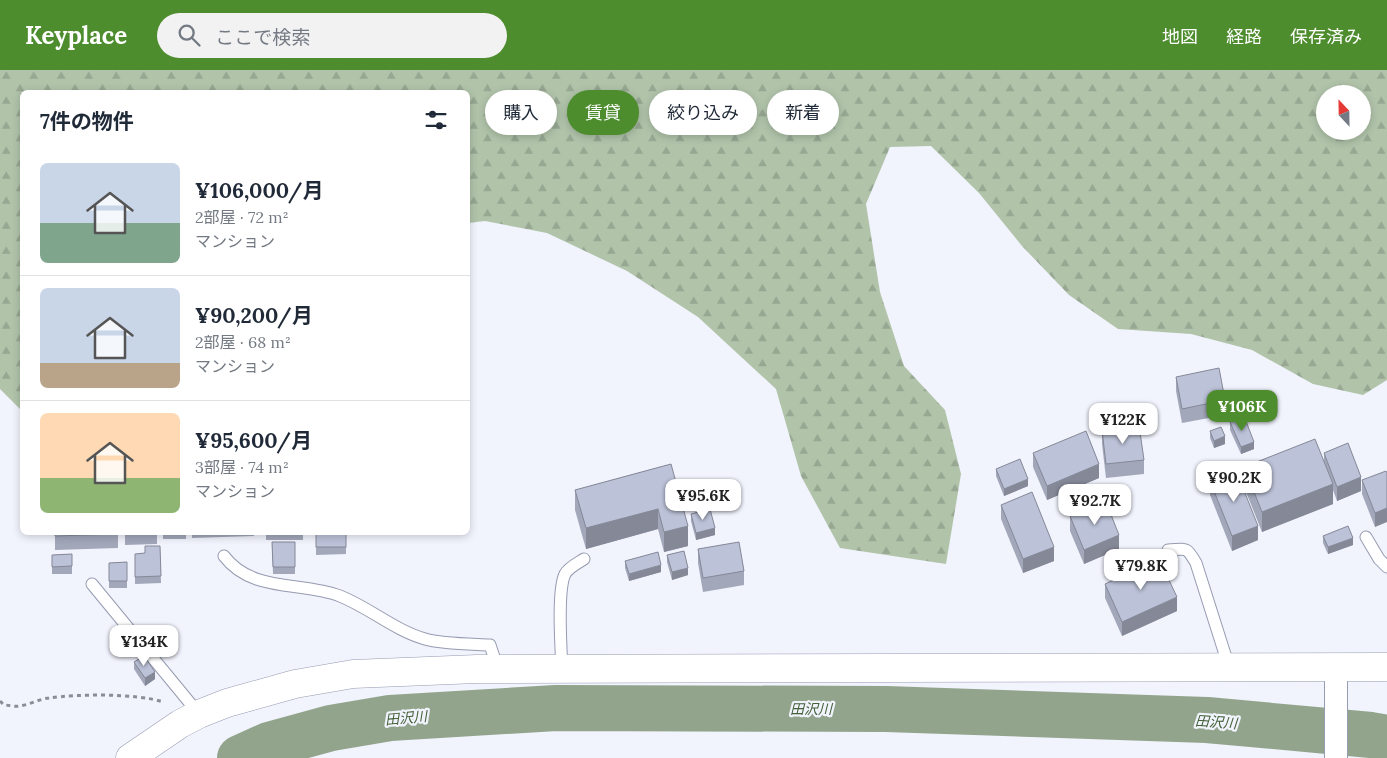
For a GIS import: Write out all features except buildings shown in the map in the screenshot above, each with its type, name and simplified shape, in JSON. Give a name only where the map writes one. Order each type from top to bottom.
[{"type":"street","points":[[1336,667],[1336,758]]},
{"type":"street","points":[[130,758],[194,717],[227,703],[295,684],[353,674],[498,669],[1387,667]]},
{"type":"lane","points":[[1366,537],[1379,559],[1387,567]]},
{"type":"lane","points":[[1168,550],[1186,549],[1196,563],[1229,666]]},
{"type":"lane","points":[[224,556],[231,566],[252,578],[283,586],[311,589],[338,595],[358,604],[404,631],[427,640],[490,645],[498,669]]},
{"type":"lane","points":[[562,669],[560,603],[565,575],[569,569],[584,559]]},
{"type":"lane","points":[[92,584],[194,717]]},
{"type":"path","points":[[0,701],[4,705],[19,706],[46,698],[70,696],[151,698],[194,717]]},
{"type":"green space","points":[[0,70],[1387,70],[1387,380],[1363,395],[1313,384],[1252,350],[1191,334],[1118,329],[1069,295],[1022,246],[979,193],[931,146],[890,147],[866,204],[880,292],[904,366],[945,410],[961,474],[946,564],[840,548],[801,476],[776,389],[698,317],[627,271],[547,233],[485,221],[470,223],[470,90],[20,90],[20,409],[0,389]]},
{"type":"waterway","name":"田沢川","points":[[240,758],[269,745],[331,728],[390,718],[556,708],[886,709],[1207,720],[1387,738]]}]
